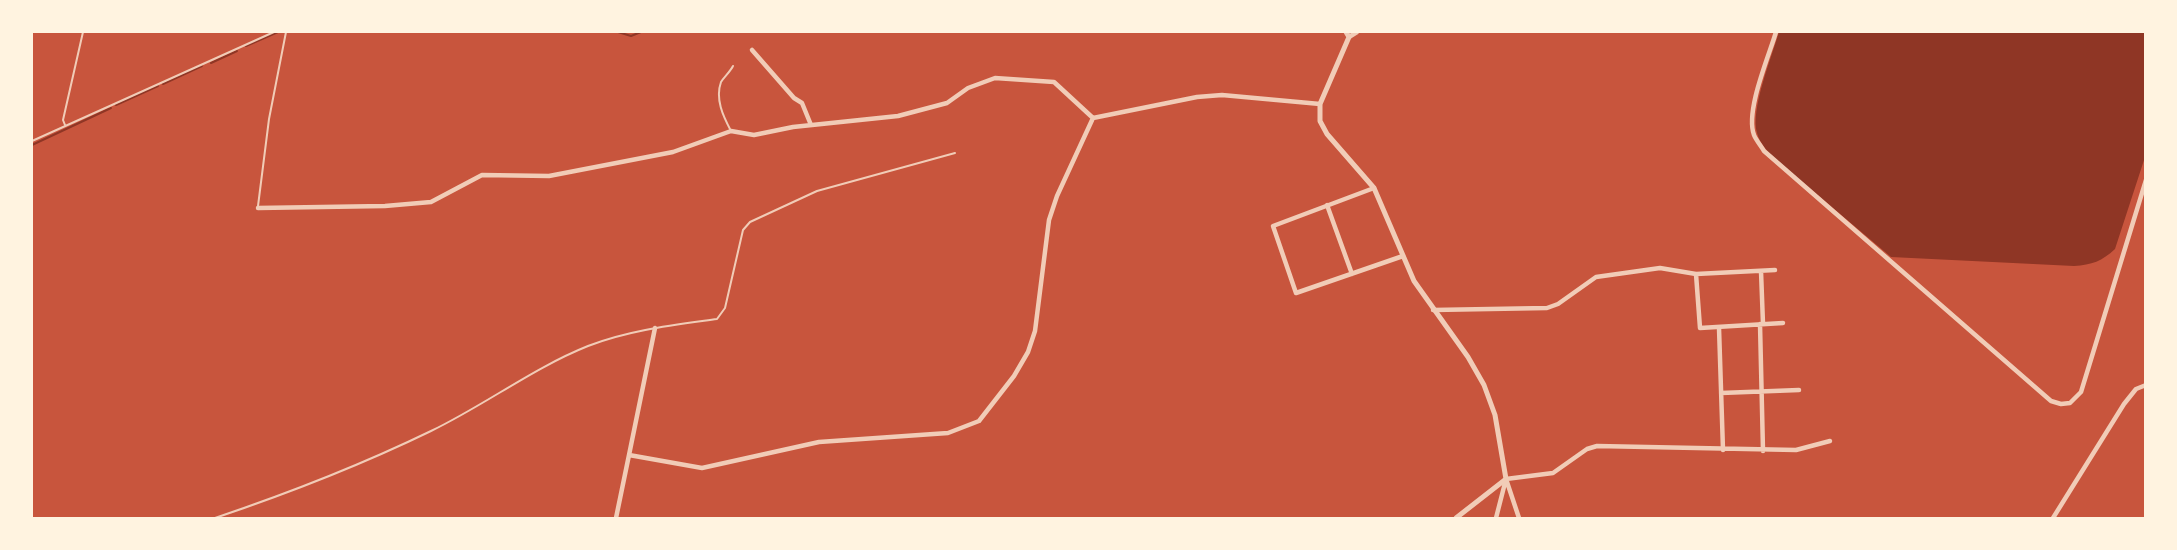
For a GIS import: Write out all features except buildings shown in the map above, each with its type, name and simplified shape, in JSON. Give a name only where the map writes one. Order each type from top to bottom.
[{"type":"street","points":[[1357,32],[1347,34],[1320,104],[1320,121],[1326,134],[1374,188],[1403,256],[1432,309],[1468,357],[1484,385],[1495,415],[1506,479],[1519,519]]},
{"type":"street","points":[[1776,32],[1755,104],[1752,123],[1753,134],[1764,151],[2051,401],[2061,404],[2070,403],[2081,392],[2145,180]]},
{"type":"street","points":[[752,51],[794,98],[802,103],[811,125]]},
{"type":"street","points":[[258,207],[385,206],[431,202],[482,175],[549,176],[673,152],[731,130],[754,135],[811,125],[898,116],[947,103],[968,88],[995,78],[1054,82],[1093,118]]},
{"type":"street","points":[[1093,118],[1197,97],[1222,95],[1320,104]]},
{"type":"street","points":[[629,455],[702,468],[819,442],[948,433],[979,420],[1014,375],[1028,352],[1035,331],[1052,212],[1057,196],[1093,118]]},
{"type":"street","points":[[1374,188],[1273,226],[1296,293],[1403,256]]},
{"type":"street","points":[[1327,205],[1352,274]]},
{"type":"street","points":[[1432,309],[1547,308],[1558,304],[1596,278],[1660,268],[1696,274],[1775,270]]},
{"type":"street","points":[[1761,270],[1760,392],[1763,451]]},
{"type":"street","points":[[1696,274],[1700,328],[1783,323]]},
{"type":"street","points":[[616,519],[655,328]]},
{"type":"street","points":[[1719,328],[1723,450]]},
{"type":"street","points":[[2053,519],[2124,404],[2136,389],[2145,385]]},
{"type":"street","points":[[1721,393],[1799,390]]},
{"type":"street","points":[[1456,519],[1506,479],[1553,473],[1587,449],[1597,446],[1763,451],[1796,450],[1830,441]]},
{"type":"street","points":[[1496,519],[1506,479]]},
{"type":"lane","points":[[65,125],[63,120],[83,32]]},
{"type":"lane","points":[[32,141],[274,32]]},
{"type":"lane","points":[[258,207],[269,119],[286,32]]},
{"type":"lane","points":[[731,130],[722,113],[720,91],[722,79],[733,66]]},
{"type":"lane","points":[[215,519],[304,487],[405,443],[558,360],[589,346],[655,328],[717,319],[725,308],[743,230],[755,218],[817,191],[955,153]]},
{"type":"shaded area","points":[[1779,32],[2145,32],[2145,157],[2115,249],[2096,262],[2074,266],[1891,257],[1776,160],[1760,141],[1757,133],[1756,111]]},
{"type":"waterway","points":[[246,46],[278,32]]},
{"type":"waterway","points":[[618,32],[631,36],[641,32]]},
{"type":"waterway","points":[[211,63],[237,51]]},
{"type":"waterway","points":[[163,84],[202,66]]},
{"type":"waterway","points":[[116,105],[158,86]]},
{"type":"waterway","points":[[32,145],[111,108]]}]
